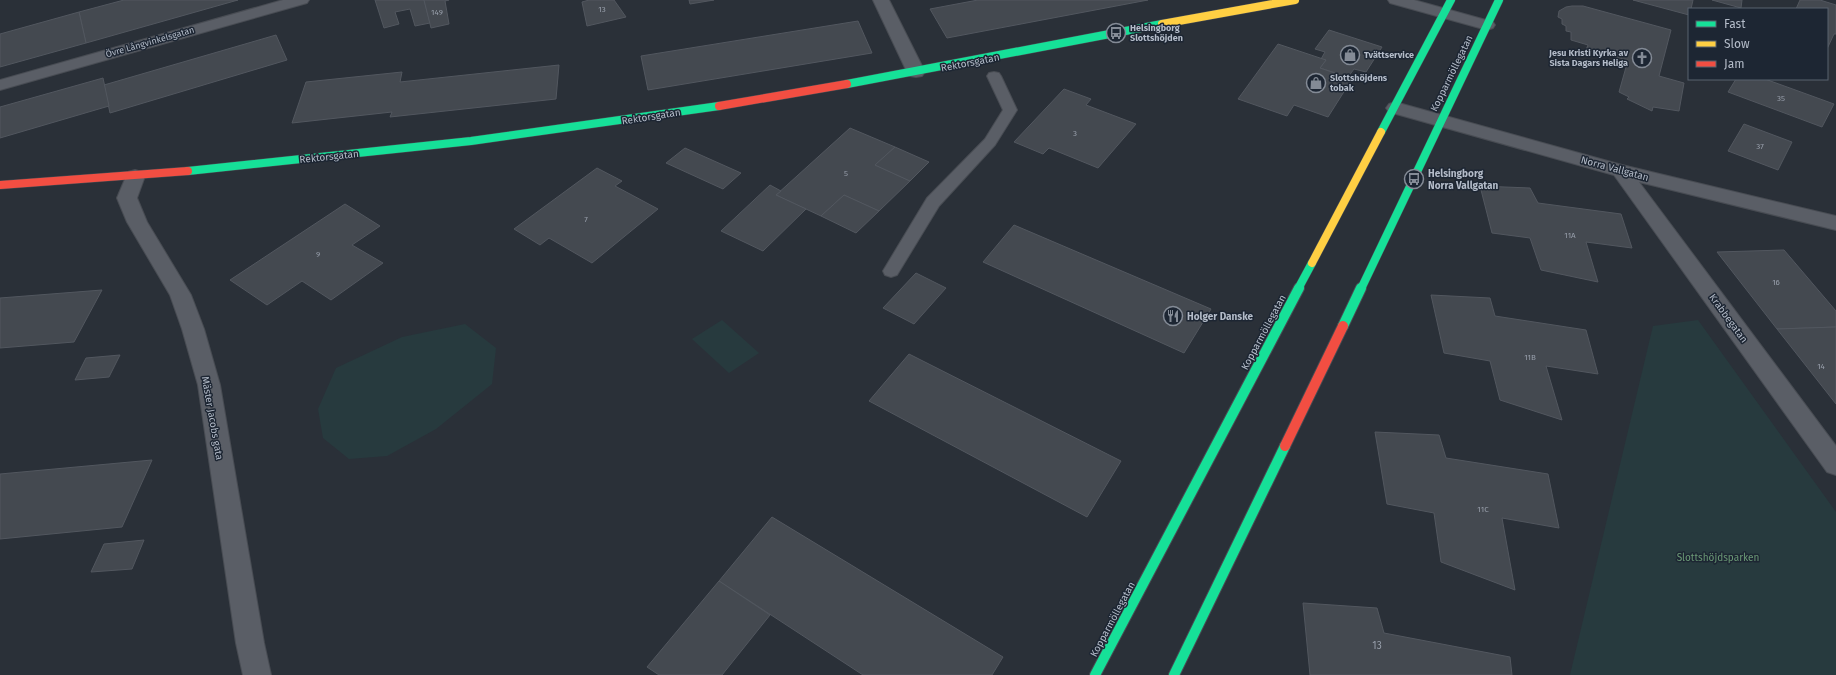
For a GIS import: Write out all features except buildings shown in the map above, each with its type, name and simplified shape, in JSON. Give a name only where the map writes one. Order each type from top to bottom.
[{"type":"street","points":[[881,0],[916,72]]},
{"type":"street","name":"Rektorsgatan","points":[[0,185],[135,176],[427,146],[581,127],[753,101],[916,72],[1295,0]]},
{"type":"street","points":[[1396,0],[1448,6],[1487,25]]},
{"type":"street","name":"Kopparmöllegatan","points":[[1174,675],[1370,271],[1440,121],[1499,0]]},
{"type":"street","name":"Övre Långvinkelsgatan","points":[[0,85],[295,1]]},
{"type":"street","name":"Kopparmöllegatan","points":[[1095,675],[1448,6]]},
{"type":"street","name":"Norra Vallgatan","points":[[1395,108],[1621,170],[1836,223]]},
{"type":"street","name":"Krabbegatan","points":[[1621,170],[1836,465]]},
{"type":"street","name":"Mäster Jacobs gata","points":[[135,176],[128,195],[129,204],[137,222],[180,294],[193,330],[209,385],[250,643],[257,675]]},
{"type":"lane","points":[[891,271],[934,202],[990,142],[1010,110],[994,76]]},
{"type":"green space","points":[[722,320],[759,353],[729,373],[692,339]]},
{"type":"green space","name":"Slottshöjdsparken","points":[[1698,320],[1836,512],[1836,675],[1570,675],[1653,326]]},
{"type":"green space","points":[[465,324],[496,348],[492,384],[436,429],[387,456],[349,459],[323,438],[318,409],[336,368],[402,337]]},
{"type":"traffic: fast","points":[[1381,132],[1451,0]]},
{"type":"traffic: fast","points":[[1343,326],[1499,0]]},
{"type":"traffic: fast","points":[[847,84],[1162,24]]},
{"type":"traffic: fast","points":[[188,171],[471,141],[719,106]]},
{"type":"traffic: fast","points":[[1095,675],[1312,263]]},
{"type":"traffic: fast","points":[[1174,675],[1285,446]]},
{"type":"traffic: slow","points":[[1162,24],[1295,0]]},
{"type":"traffic: slow","points":[[1312,263],[1381,132]]},
{"type":"traffic: jam","points":[[719,106],[847,84]]},
{"type":"traffic: jam","points":[[0,185],[188,171]]},
{"type":"traffic: jam","points":[[1285,446],[1343,326]]},
{"type":"place","name":"Helsingborg Slottshöjden","points":[[1116,33]]},
{"type":"place","name":"Tvättservice","points":[[1350,55]]},
{"type":"place","name":"Jesu Kristi Kyrka av Sista Dagars Heliga","points":[[1642,58]]},
{"type":"place","name":"Slottshöjdens tobak","points":[[1316,83]]},
{"type":"place","name":"Helsingborg Norra Vallgatan","points":[[1414,179]]},
{"type":"place","name":"Holger Danske","points":[[1173,316]]}]
